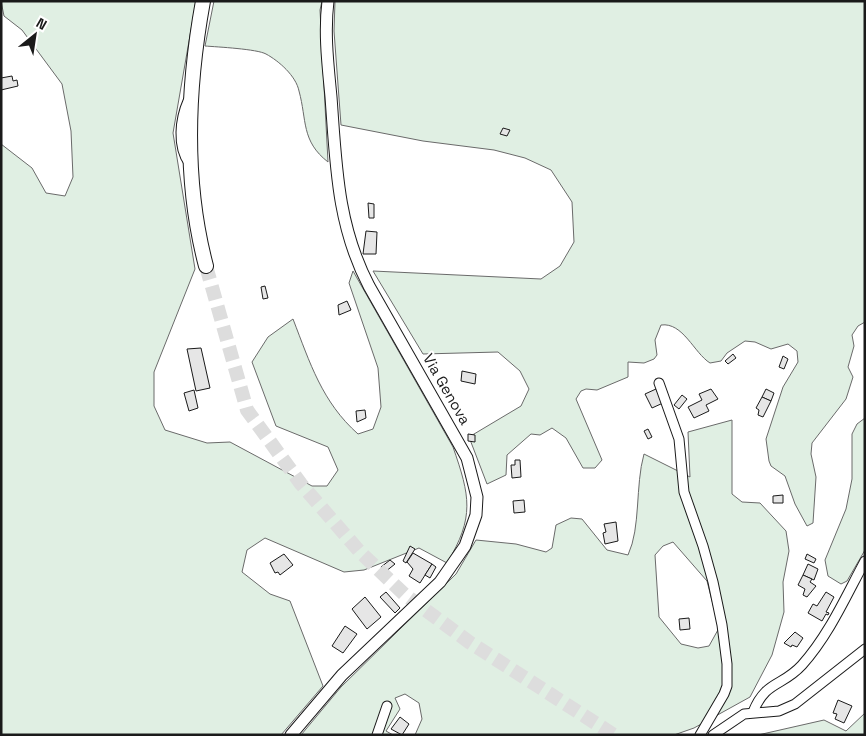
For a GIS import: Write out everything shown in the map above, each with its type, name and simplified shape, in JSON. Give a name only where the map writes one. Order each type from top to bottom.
[{"type":"highway","points":[[204,1],[190,94],[190,165],[196,219],[206,266]]},
{"type":"main road","name":"Via Genova","points":[[291,735],[342,675],[440,582],[465,546],[476,515],[477,497],[467,458],[369,286],[357,262],[346,228],[338,194],[327,37],[328,1]]},
{"type":"street","points":[[659,383],[679,439],[684,492],[703,546],[712,582],[722,625],[727,664],[727,686],[724,694],[700,735]]},
{"type":"street","points":[[753,712],[768,687],[784,680],[802,665],[826,632],[865,561]]},
{"type":"street","points":[[713,735],[732,720],[753,712],[779,711],[795,704],[865,649]]},
{"type":"street","points":[[377,735],[387,706]]},
{"type":"green space","points":[[1,1],[196,1],[173,133],[195,269],[154,372],[154,406],[165,430],[207,443],[230,442],[312,486],[327,486],[338,470],[328,447],[276,426],[252,362],[268,337],[293,319],[318,381],[335,409],[358,434],[373,429],[381,407],[378,368],[349,283],[353,271],[453,447],[463,479],[467,506],[462,532],[447,563],[419,548],[364,570],[344,572],[265,538],[247,550],[242,572],[270,594],[290,601],[323,686],[281,735],[1,735],[1,144],[32,168],[46,193],[65,196],[73,177],[71,131],[62,84],[22,30],[4,16]]},
{"type":"green space","points":[[214,1],[322,1],[320,10],[328,162],[319,154],[309,138],[297,85],[291,75],[281,65],[261,52],[205,46]]},
{"type":"green space","points":[[335,1],[865,1],[865,322],[858,326],[852,335],[854,346],[848,367],[853,377],[846,399],[812,443],[811,454],[816,477],[813,523],[807,526],[795,504],[785,476],[771,466],[766,439],[783,387],[798,362],[797,351],[788,344],[771,349],[755,342],[745,341],[727,353],[721,361],[710,363],[682,333],[669,325],[661,325],[655,340],[657,355],[654,359],[644,363],[628,362],[628,377],[597,390],[586,389],[581,391],[576,399],[602,460],[595,468],[583,468],[566,438],[552,428],[540,435],[531,434],[507,455],[506,475],[487,484],[469,437],[521,406],[529,389],[520,371],[498,352],[423,354],[373,271],[541,279],[560,266],[574,242],[572,202],[551,170],[525,158],[494,150],[423,141],[341,125],[334,31]]},
{"type":"green space","points":[[865,418],[865,550],[847,581],[841,584],[828,576],[825,560],[846,509],[852,479],[852,434],[857,424]]},
{"type":"green space","points":[[732,420],[732,494],[742,502],[760,503],[786,531],[789,551],[783,582],[784,612],[772,655],[750,697],[694,728],[674,735],[415,735],[422,719],[419,703],[405,694],[395,698],[400,709],[386,731],[393,735],[301,735],[341,687],[456,574],[476,540],[516,544],[546,552],[552,548],[556,525],[571,518],[582,519],[607,550],[628,555],[635,532],[641,466],[644,454],[690,477],[688,432]],"holes":[[[673,542],[707,581],[719,628],[709,646],[698,648],[681,644],[659,617],[655,555],[663,546]]]},
{"type":"green space","points":[[865,713],[865,735],[758,735],[824,720],[846,731]]},
{"type":"building","points":[[12,76],[13,81],[17,80],[18,86],[1,90],[1,78]]},
{"type":"building","points":[[503,128],[510,130],[507,136],[500,134]]},
{"type":"building","points":[[368,203],[374,204],[374,218],[369,218]]},
{"type":"building","points":[[366,231],[377,232],[376,254],[363,254]]},
{"type":"building","points":[[265,286],[268,298],[263,299],[261,287]]},
{"type":"building","points":[[347,301],[351,310],[339,315],[338,305]]},
{"type":"building","points":[[201,348],[210,388],[196,391],[187,349]]},
{"type":"building","points":[[733,354],[736,358],[728,364],[725,361]]},
{"type":"building","points":[[783,356],[788,359],[784,369],[779,367]]},
{"type":"building","points":[[462,371],[476,374],[475,384],[461,381]]},
{"type":"building","points":[[656,389],[663,403],[652,408],[645,394]]},
{"type":"building","points":[[711,389],[718,399],[706,405],[709,411],[694,418],[688,407],[702,400],[699,394]]},
{"type":"building","points":[[766,389],[774,393],[771,401],[762,397]]},
{"type":"building","points":[[194,390],[198,408],[189,411],[184,393]]},
{"type":"building","points":[[682,395],[687,399],[679,409],[674,405]]},
{"type":"building","points":[[762,397],[771,401],[763,417],[758,415],[759,410],[756,408]]},
{"type":"building","points":[[365,410],[366,418],[357,422],[356,411]]},
{"type":"building","points":[[648,429],[652,437],[648,439],[644,431]]},
{"type":"building","points":[[468,434],[475,435],[475,442],[468,441]]},
{"type":"building","points":[[515,460],[520,460],[521,477],[512,478],[511,465],[515,465]]},
{"type":"building","points":[[783,495],[783,503],[773,503],[773,496]]},
{"type":"building","points":[[524,500],[525,512],[514,513],[513,501]]},
{"type":"building","points":[[616,522],[618,541],[605,544],[603,533],[606,532],[604,524]]},
{"type":"building","points":[[410,546],[415,549],[406,563],[403,561]]},
{"type":"building","points":[[413,553],[432,564],[420,583],[409,576],[413,569],[407,562]]},
{"type":"building","points":[[284,554],[293,565],[280,575],[278,572],[275,573],[270,563]]},
{"type":"building","points":[[807,554],[816,559],[814,563],[805,559]]},
{"type":"building","points":[[390,560],[395,564],[385,572],[381,567]]},
{"type":"building","points":[[432,564],[436,567],[430,578],[425,575]]},
{"type":"building","points":[[808,564],[818,569],[814,580],[803,575]]},
{"type":"building","points":[[803,575],[812,579],[810,582],[816,586],[807,597],[803,595],[805,589],[798,585]]},
{"type":"building","points":[[386,592],[400,608],[395,613],[380,597]]},
{"type":"building","points":[[826,592],[834,597],[826,612],[829,613],[828,615],[826,614],[822,621],[808,613],[813,604],[817,606]]},
{"type":"building","points":[[365,597],[381,617],[367,629],[352,609]]},
{"type":"building","points":[[689,618],[690,629],[680,630],[679,619]]},
{"type":"building","points":[[345,626],[357,634],[343,653],[332,646]]},
{"type":"building","points":[[795,632],[803,638],[797,647],[792,645],[791,647],[784,643]]},
{"type":"building","points":[[838,700],[852,706],[844,723],[835,719],[837,714],[833,713]]},
{"type":"building","points":[[400,717],[409,724],[402,735],[391,729]]},
{"type":"tunnel","points":[[206,266],[247,410],[301,484],[360,552],[404,594],[469,642],[614,735]]}]
